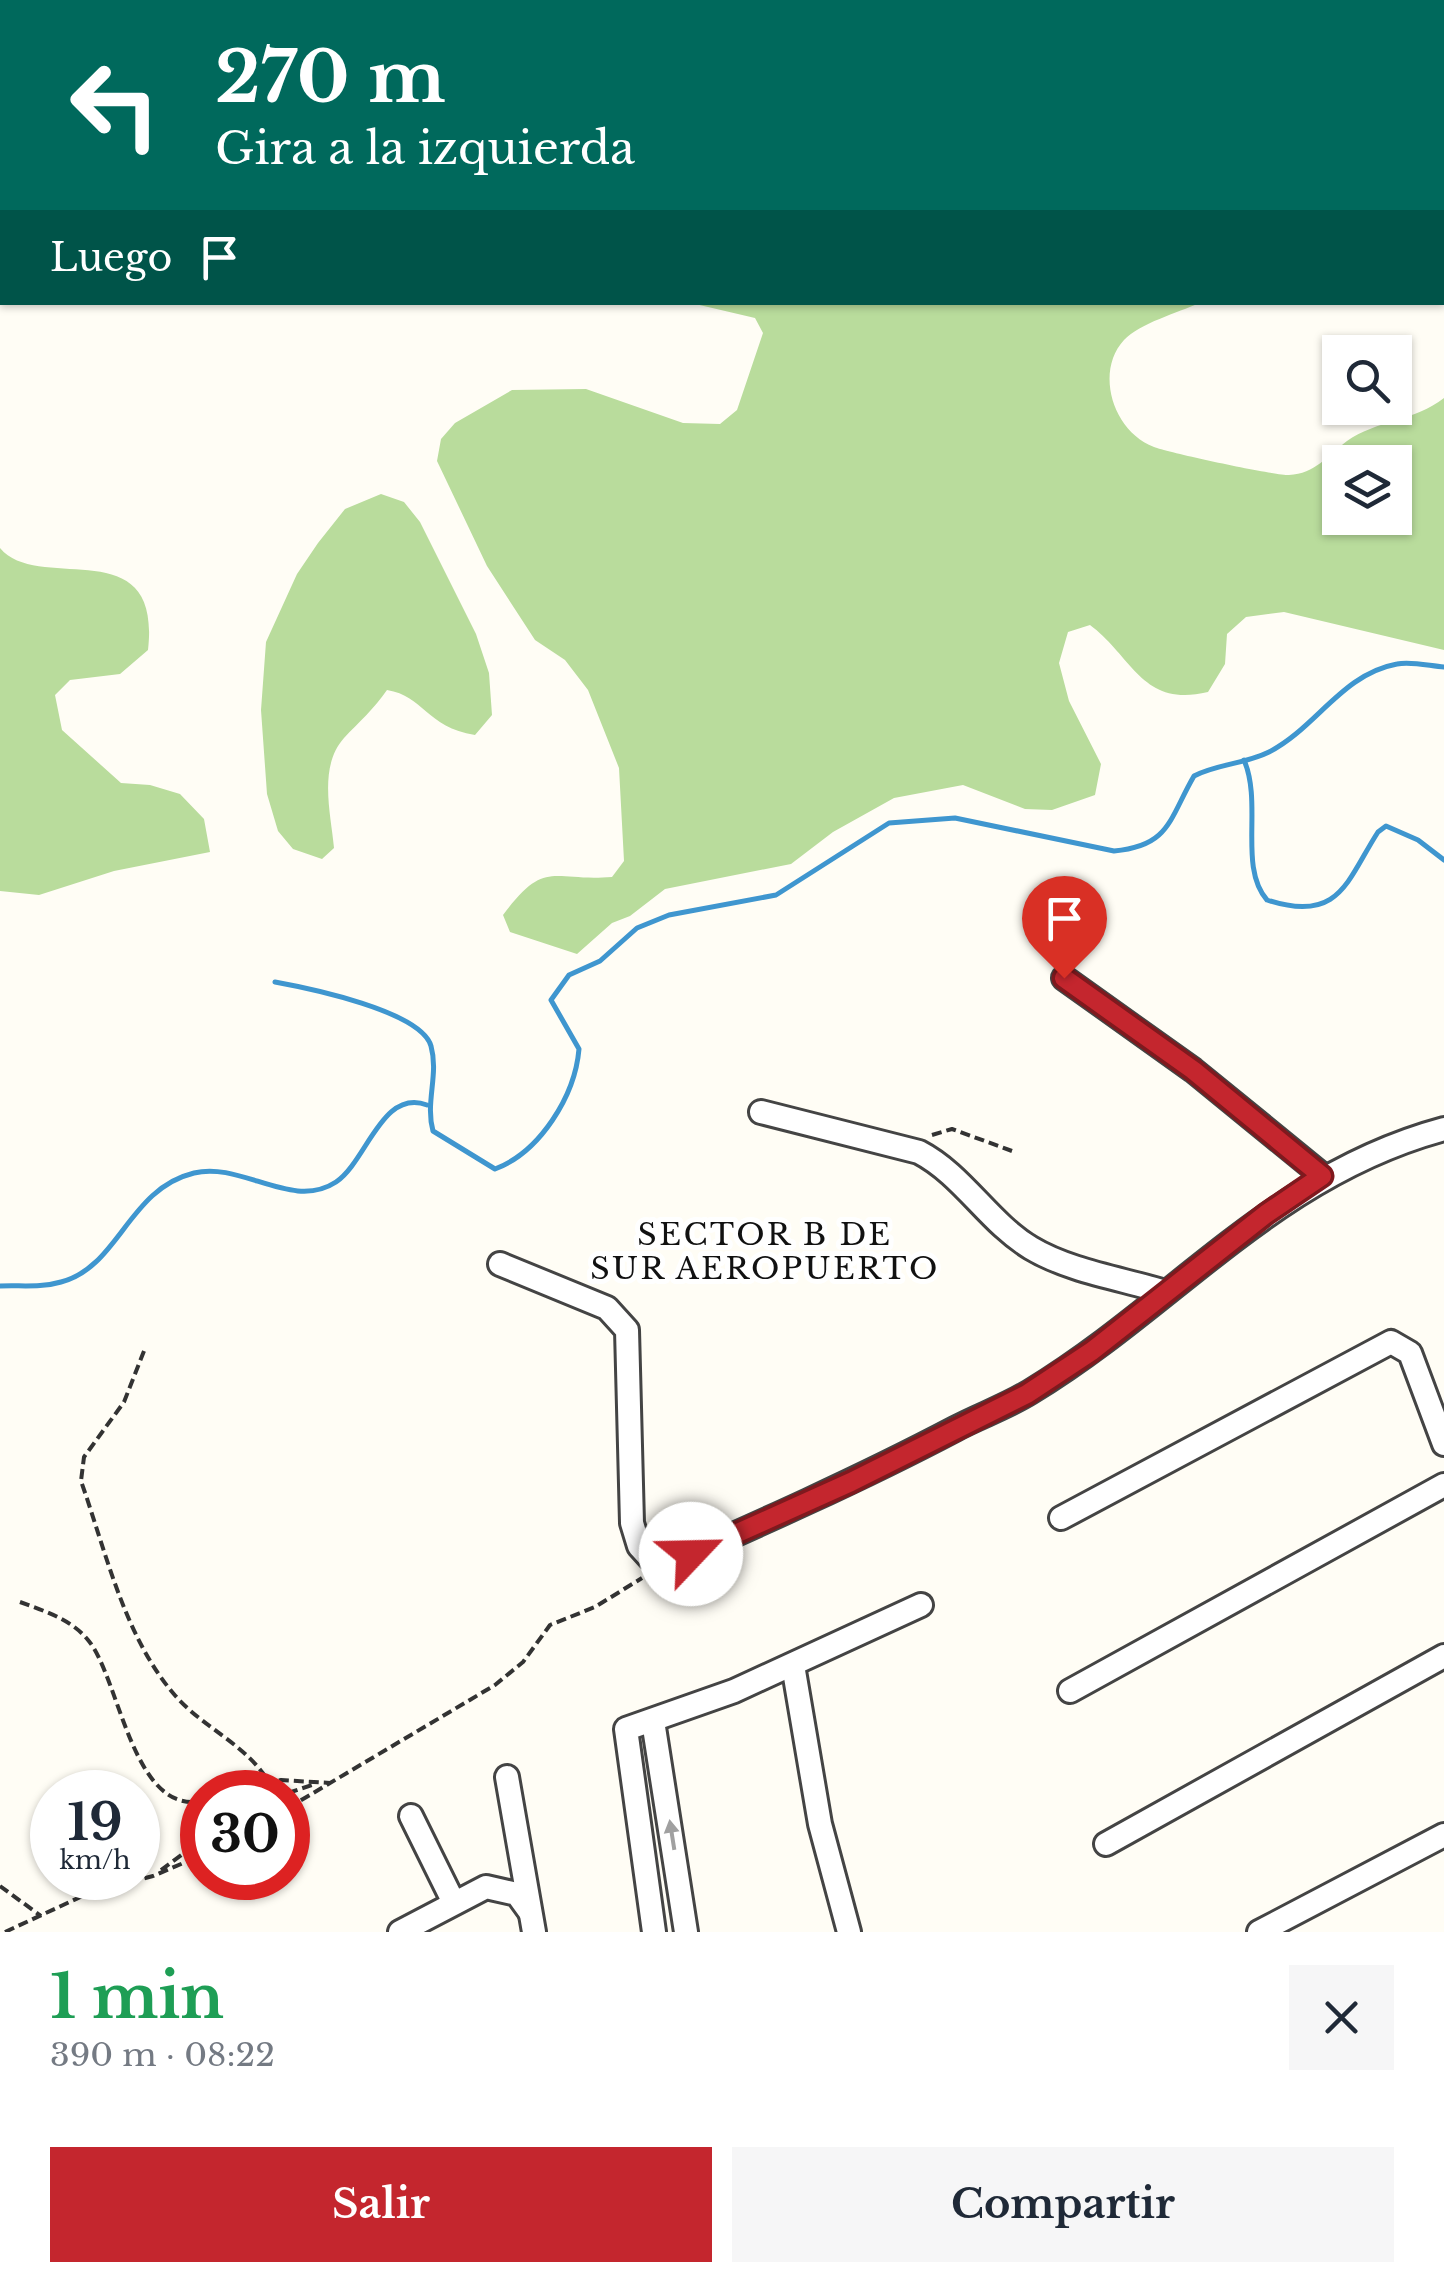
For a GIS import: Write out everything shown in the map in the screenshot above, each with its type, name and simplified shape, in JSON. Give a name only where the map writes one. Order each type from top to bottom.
[{"type":"street","points":[[1064,978],[1193,1070],[1322,1176]]},
{"type":"street","points":[[762,1112],[919,1152],[941,1166],[988,1216],[1032,1248],[1165,1292]]},
{"type":"street","points":[[500,1264],[608,1308],[627,1330],[632,1523],[639,1546],[658,1568],[851,1482],[1027,1394],[1092,1351],[1322,1176],[1444,1129]]},
{"type":"street","points":[[1061,1518],[1391,1342],[1410,1352],[1444,1444]]},
{"type":"street","points":[[1070,1691],[1444,1485]]},
{"type":"street","points":[[654,1932],[626,1730],[793,1665],[921,1605]]},
{"type":"street","points":[[1106,1844],[1444,1656]]},
{"type":"street","points":[[793,1665],[820,1824],[848,1932]]},
{"type":"street","points":[[652,1721],[686,1932]]},
{"type":"street","points":[[507,1777],[533,1924]]},
{"type":"street","points":[[411,1816],[454,1903]]},
{"type":"street","points":[[1260,1932],[1444,1834]]},
{"type":"street","points":[[400,1932],[496,1886],[517,1894],[533,1924]]},
{"type":"path","points":[[919,1152],[928,1137],[941,1130],[1012,1151]]},
{"type":"path","points":[[144,1351],[124,1402],[84,1456],[81,1481],[146,1655],[175,1696],[247,1751],[260,1770]]},
{"type":"path","points":[[310,1795],[495,1685],[523,1662],[550,1625],[594,1606],[658,1568]]},
{"type":"path","points":[[20,1602],[66,1622],[90,1642],[126,1729],[161,1788],[180,1799]]},
{"type":"path","points":[[310,1783],[330,1783]]},
{"type":"path","points":[[310,1788],[330,1783]]},
{"type":"path","points":[[0,1886],[41,1916]]},
{"type":"path","points":[[5,1932],[74,1900]]},
{"type":"green space","points":[[700,305],[1194,305],[1149,323],[1124,340],[1111,368],[1112,399],[1118,414],[1139,439],[1154,447],[1221,463],[1289,475],[1322,462],[1322,535],[1412,535],[1412,445],[1342,445],[1382,425],[1412,425],[1412,414],[1444,398],[1444,650],[1284,612],[1246,617],[1227,634],[1225,664],[1208,692],[1186,695],[1153,686],[1090,625],[1068,632],[1059,663],[1069,701],[1101,764],[1095,795],[1052,810],[1025,809],[963,785],[894,798],[833,832],[791,864],[665,889],[630,916],[612,923],[577,954],[510,932],[503,915],[540,879],[612,877],[624,861],[619,768],[588,690],[565,660],[535,640],[487,566],[437,461],[441,439],[455,423],[512,390],[586,389],[683,423],[720,424],[737,410],[763,333],[755,318]]},
{"type":"green space","points":[[381,494],[404,502],[420,522],[476,634],[489,673],[492,715],[475,735],[446,725],[409,698],[387,690],[344,738],[331,763],[328,791],[334,848],[322,859],[293,849],[278,831],[267,794],[261,710],[266,642],[297,574],[318,543],[345,509]]},
{"type":"green space","points":[[0,548],[18,561],[94,571],[118,577],[136,589],[147,613],[148,650],[120,674],[70,680],[55,695],[62,730],[121,783],[150,785],[180,794],[204,819],[210,852],[114,871],[39,895],[0,891]]},
{"type":"waterway","points":[[275,982],[362,1003],[423,1033],[433,1057],[433,1131],[495,1169],[527,1150],[540,1136],[571,1085],[579,1049],[551,1000],[569,975],[600,961],[637,928],[669,915],[776,895],[889,823],[955,818],[1114,851],[1132,848],[1147,843],[1166,828],[1194,776],[1269,752],[1360,679],[1402,663],[1444,667]]},
{"type":"waterway","points":[[1244,760],[1252,796],[1254,870],[1267,900],[1291,906],[1326,902],[1349,881],[1378,832],[1386,826],[1418,840],[1444,860]]},
{"type":"waterway","points":[[0,1286],[53,1284],[81,1274],[154,1195],[194,1173],[230,1173],[302,1191],[336,1182],[387,1116],[411,1103],[427,1105]]},
{"type":"district","name":"SECTOR B DE SUR AEROPUERTO","points":[[765,1252]]},
{"type":"route","points":[[691,1554],[851,1482],[1027,1394],[1092,1351],[1266,1214],[1322,1176],[1193,1070],[1064,978]]}]
